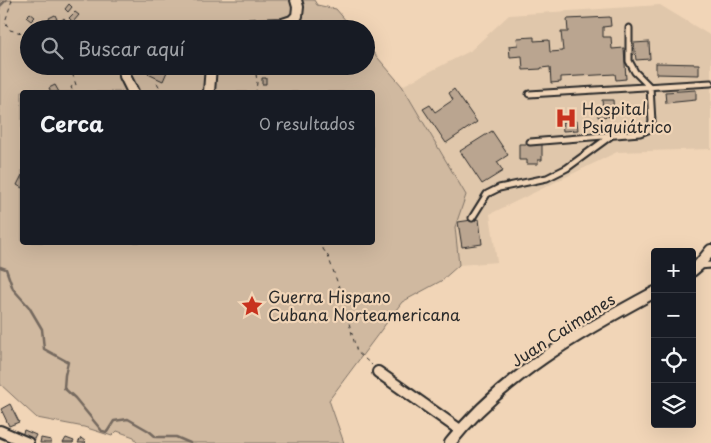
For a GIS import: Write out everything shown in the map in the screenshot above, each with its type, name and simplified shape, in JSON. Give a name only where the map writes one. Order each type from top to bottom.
[{"type":"street","points":[[293,20],[297,16],[298,7],[296,0]]},
{"type":"street","points":[[125,75],[132,90]]},
{"type":"street","points":[[209,90],[210,75]]},
{"type":"street","points":[[696,268],[711,250]]},
{"type":"street","name":"Juan Caimanes","points":[[450,443],[460,430],[503,388],[552,351],[653,293]]},
{"type":"street","points":[[378,372],[460,430]]},
{"type":"street","points":[[0,430],[28,443]]},
{"type":"lane","points":[[530,142],[640,133],[648,130],[652,122],[650,87],[635,72],[629,61],[629,28]]},
{"type":"lane","points":[[529,94],[711,83]]},
{"type":"lane","points":[[472,218],[487,194],[499,188],[547,178],[567,168],[612,135]]},
{"type":"lane","points":[[696,269],[711,265]]},
{"type":"path","points":[[12,0],[5,22],[10,30],[20,33]]},
{"type":"path","points":[[72,90],[71,87],[76,85],[73,75]]},
{"type":"path","points":[[256,75],[256,90]]},
{"type":"path","points":[[157,83],[161,90]]},
{"type":"path","points":[[320,245],[328,256],[339,287],[357,352],[378,372]]},
{"type":"shaded area","points":[[0,0],[314,0],[317,5],[336,9],[345,20],[20,20],[20,75],[375,75],[375,54],[402,86],[466,195],[455,227],[459,265],[441,281],[402,302],[329,400],[344,443],[137,443],[134,437],[117,431],[112,436],[84,427],[37,418],[0,384]]},
{"type":"shaded area","name":"Hospital Psiquiátrico","points":[[660,5],[711,36],[711,149],[617,152],[490,214],[497,262],[459,265],[455,227],[466,195],[402,86],[470,51],[509,15]]},
{"type":"building","points":[[69,4],[72,7],[68,12],[65,9]]},
{"type":"building","points":[[75,12],[79,15],[75,20],[69,18]]},
{"type":"building","points":[[30,13],[35,17],[30,20],[26,17]]},
{"type":"building","points":[[55,15],[57,19],[50,20],[49,18]]},
{"type":"building","points":[[610,17],[611,26],[603,27],[603,37],[611,37],[612,49],[624,48],[626,79],[616,80],[615,74],[561,77],[561,82],[551,83],[550,67],[523,70],[522,56],[510,57],[509,46],[518,45],[517,38],[534,37],[534,41],[549,40],[550,52],[563,51],[561,32],[568,32],[567,19]]},
{"type":"building","points":[[649,42],[650,59],[636,60],[634,43]]},
{"type":"building","points":[[656,63],[699,64],[699,75],[656,74]]},
{"type":"building","points":[[150,75],[166,75],[163,81]]},
{"type":"building","points":[[262,78],[266,78],[266,84],[262,84]]},
{"type":"building","points":[[55,85],[58,90],[50,90],[49,88]]},
{"type":"building","points":[[454,89],[477,122],[446,143],[423,109],[430,105],[435,112],[453,100],[449,93]]},
{"type":"building","points":[[696,90],[696,100],[666,103],[665,92]]},
{"type":"building","points":[[602,100],[613,100],[614,116],[598,117],[598,109],[603,109]]},
{"type":"building","points":[[577,121],[578,130],[563,131],[562,122]]},
{"type":"building","points":[[492,131],[508,155],[497,162],[503,171],[482,184],[460,151]]},
{"type":"building","points":[[519,144],[542,144],[542,160],[538,160],[538,164],[527,164],[527,160],[519,160]]},
{"type":"building","points":[[479,219],[482,244],[462,247],[458,222]]},
{"type":"building","points":[[10,404],[19,422],[9,426],[1,409]]},
{"type":"building","points":[[24,430],[36,435],[32,443],[21,438]]},
{"type":"building","points":[[41,438],[51,440],[51,443],[40,443]]},
{"type":"building","points":[[66,438],[74,441],[73,443],[63,443]]},
{"type":"building","points":[[81,438],[86,442],[85,443],[78,443]]},
{"type":"waterway","points":[[0,6],[6,0]]},
{"type":"waterway","points":[[0,267],[6,269],[13,289],[29,307],[42,329],[44,349],[68,362],[64,388],[75,398],[102,431],[107,432],[114,421],[128,419],[156,437],[176,437],[190,443]]},
{"type":"place","name":"Hospital Psiquiátrico","points":[[566,118]]},
{"type":"place","name":"Guerra Hispano Cubana Norteamericana","points":[[252,306]]}]
